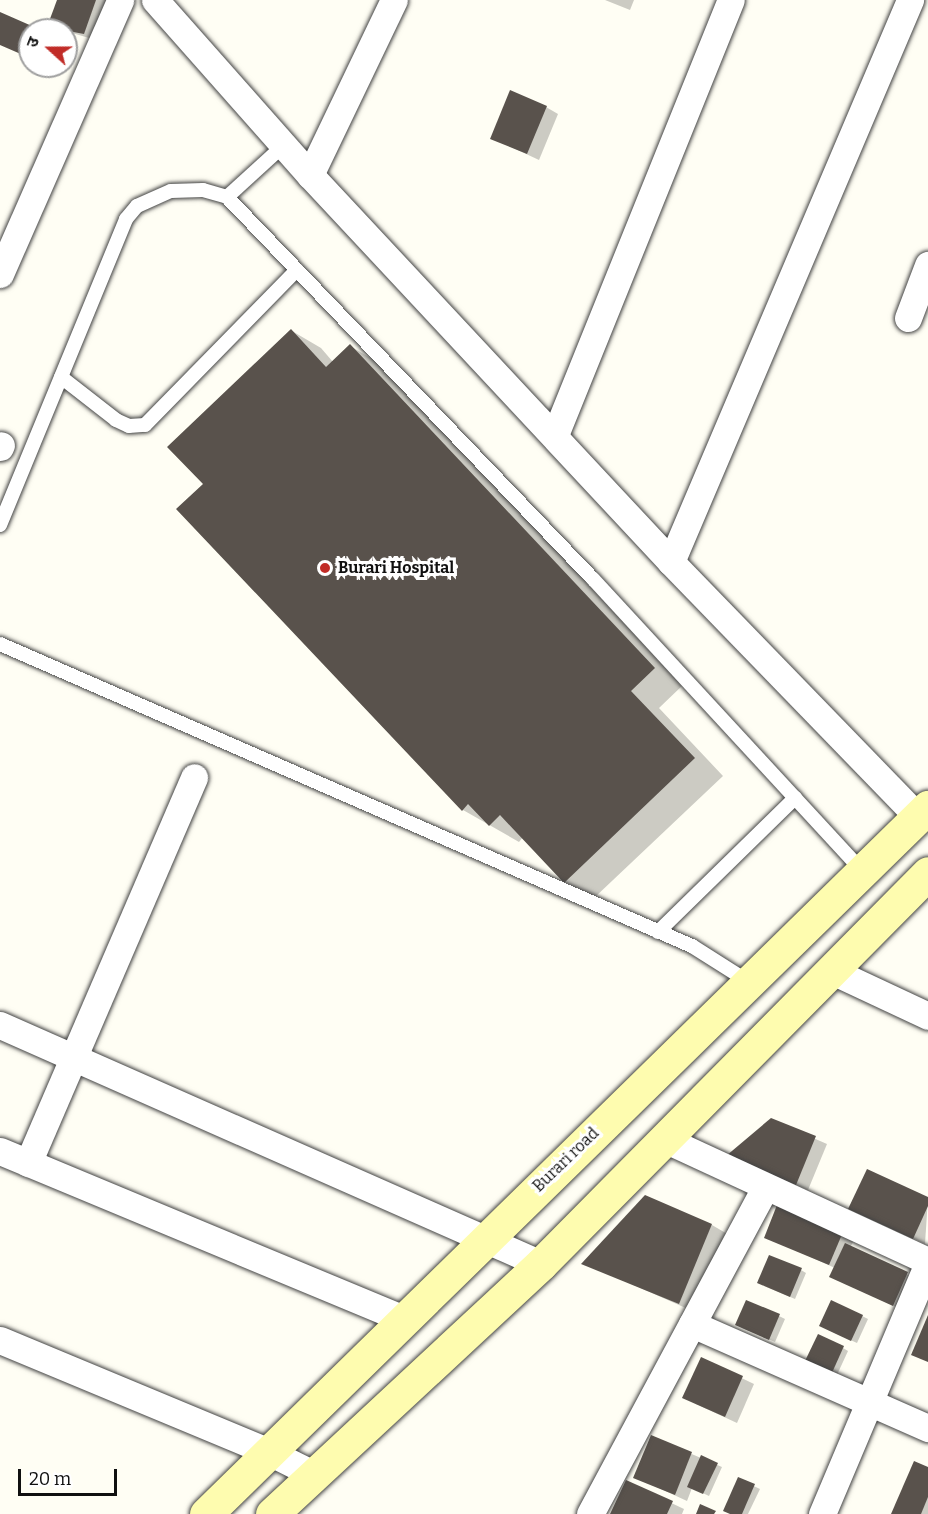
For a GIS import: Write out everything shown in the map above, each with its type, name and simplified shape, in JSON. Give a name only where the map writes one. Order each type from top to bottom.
[{"type":"main road","name":"Burari road","points":[[206,1514],[923,812]]},
{"type":"main road","points":[[272,1514],[541,1264],[928,873]]},
{"type":"street","points":[[0,274],[120,0]]},
{"type":"street","points":[[155,0],[310,175],[555,435],[671,562],[923,812]]},
{"type":"street","points":[[310,175],[394,0]]},
{"type":"street","points":[[555,435],[730,0]]},
{"type":"street","points":[[671,562],[910,0]]},
{"type":"street","points":[[908,318],[928,265]]},
{"type":"street","points":[[28,1163],[71,1055],[194,777]]},
{"type":"street","points":[[830,970],[928,1016]]},
{"type":"street","points":[[0,1025],[541,1264]]},
{"type":"street","points":[[664,1139],[928,1262],[868,1405],[828,1512]]},
{"type":"street","points":[[0,1151],[404,1319]]},
{"type":"street","points":[[590,1514],[765,1187]]},
{"type":"street","points":[[692,1324],[868,1405],[928,1428]]},
{"type":"street","points":[[0,1340],[269,1452],[313,1474]]},
{"type":"lane","points":[[227,197],[284,145]]},
{"type":"lane","points":[[0,525],[126,219],[137,206],[152,196],[187,188],[227,197],[593,579],[862,871]]},
{"type":"lane","points":[[61,377],[116,420],[129,426],[145,425],[155,418],[297,270]]},
{"type":"lane","points":[[0,644],[692,946],[749,982]]},
{"type":"lane","points":[[658,932],[795,798]]},
{"type":"building","points":[[57,0],[96,0],[84,34],[78,33],[78,18],[50,18]]},
{"type":"building","points":[[0,12],[18,20],[18,53],[0,45]]},
{"type":"building","points":[[510,90],[547,106],[527,154],[490,139]]},
{"type":"building","points":[[291,329],[326,367],[350,344],[655,668],[631,691],[695,758],[564,883],[500,815],[489,826],[468,804],[462,811],[176,509],[203,484],[167,447]]},
{"type":"building","points":[[771,1118],[816,1136],[796,1185],[726,1156]]},
{"type":"building","points":[[867,1169],[928,1197],[928,1206],[913,1239],[848,1209]]},
{"type":"building","points":[[645,1195],[712,1224],[679,1304],[581,1264]]},
{"type":"building","points":[[777,1205],[843,1232],[829,1265],[764,1238]]},
{"type":"building","points":[[845,1243],[908,1272],[893,1306],[829,1277]]},
{"type":"building","points":[[769,1255],[802,1268],[790,1297],[757,1283]]},
{"type":"building","points":[[746,1300],[780,1314],[769,1340],[735,1325]]},
{"type":"building","points":[[831,1300],[863,1315],[851,1341],[819,1326]]},
{"type":"building","points":[[928,1315],[928,1362],[911,1355]]},
{"type":"building","points":[[818,1334],[844,1346],[831,1375],[804,1363]]},
{"type":"building","points":[[701,1357],[743,1376],[725,1417],[682,1398]]},
{"type":"building","points":[[651,1435],[692,1452],[675,1495],[633,1478]]},
{"type":"building","points":[[701,1455],[718,1463],[703,1494],[687,1487]]},
{"type":"building","points":[[914,1461],[928,1467],[928,1497],[921,1514],[891,1514]]},
{"type":"building","points":[[738,1477],[755,1484],[742,1514],[730,1514],[723,1511]]},
{"type":"building","points":[[626,1480],[673,1501],[667,1514],[610,1514]]},
{"type":"building","points":[[700,1504],[716,1511],[714,1514],[696,1514]]},
{"type":"place","name":"Burari Hospital","points":[[325,568]]}]
